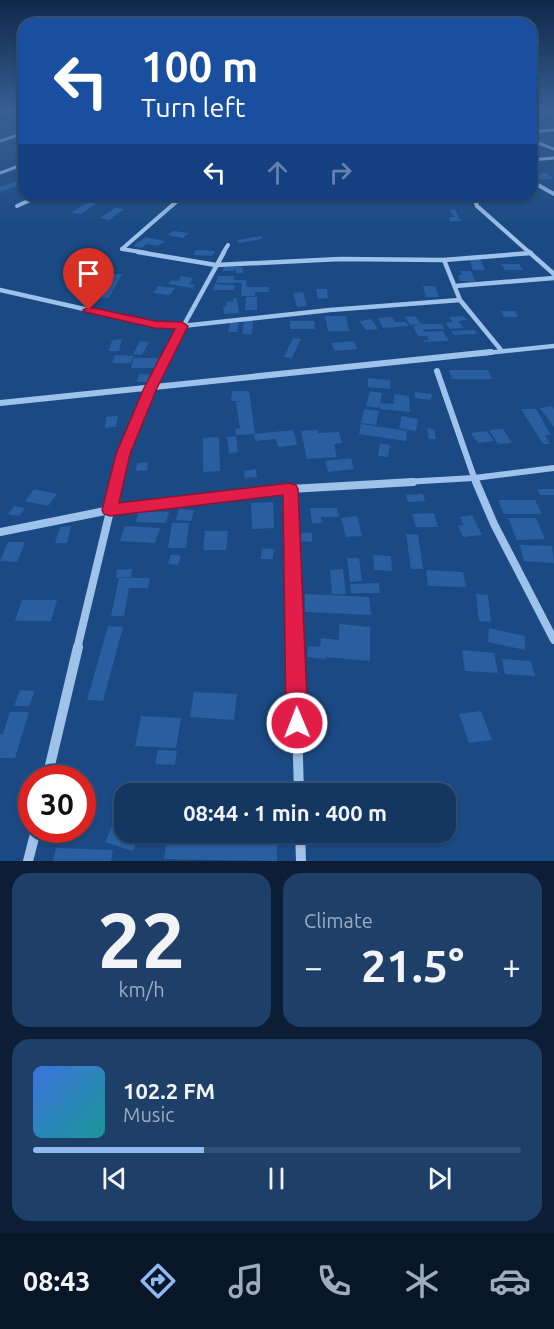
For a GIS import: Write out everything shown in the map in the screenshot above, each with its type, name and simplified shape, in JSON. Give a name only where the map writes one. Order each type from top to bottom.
[{"type":"street","points":[[537,159],[554,158]]},
{"type":"street","points":[[0,173],[18,166]]},
{"type":"street","points":[[537,184],[554,194]]},
{"type":"street","points":[[17,206],[28,201]]},
{"type":"street","points":[[177,201],[122,249],[216,265],[339,259],[444,260],[531,253]]},
{"type":"street","points":[[475,201],[477,206],[554,276]]},
{"type":"street","points":[[50,765],[123,454],[151,388],[182,326],[228,245]]},
{"type":"street","points":[[444,260],[460,300],[501,350]]},
{"type":"street","points":[[455,286],[554,276]]},
{"type":"street","points":[[0,290],[155,325],[182,326],[330,310],[460,300]]},
{"type":"street","points":[[0,403],[554,346]]},
{"type":"street","points":[[437,371],[474,478],[494,524],[554,640]]},
{"type":"street","points":[[0,532],[110,510],[290,489],[474,478],[554,468]]},
{"type":"street","points":[[290,489],[299,783]]},
{"type":"street","points":[[28,861],[33,843]]},
{"type":"street","points":[[300,843],[301,861]]},
{"type":"building","points":[[537,172],[546,173],[554,179],[537,179]]},
{"type":"building","points":[[18,180],[18,185],[0,192],[0,187]]},
{"type":"building","points":[[89,201],[98,202],[81,214],[71,213]]},
{"type":"building","points":[[115,208],[124,209],[109,220],[100,218]]},
{"type":"building","points":[[449,210],[455,210],[461,221],[450,221],[449,217],[454,217]]},
{"type":"building","points":[[174,231],[189,233],[183,238],[167,235]]},
{"type":"building","points":[[261,236],[263,239],[239,243],[237,240]]},
{"type":"building","points":[[146,237],[165,241],[158,246],[147,244],[142,248],[133,246]]},
{"type":"building","points":[[196,250],[215,251],[212,256],[193,255]]},
{"type":"building","points":[[469,259],[480,259],[485,270],[473,270]]},
{"type":"building","points":[[501,264],[519,264],[523,270],[505,270]]},
{"type":"building","points":[[224,267],[242,267],[243,273],[236,273],[235,268],[234,271],[223,271]]},
{"type":"building","points":[[460,271],[471,271],[476,282],[460,281],[458,275],[462,275]]},
{"type":"building","points":[[107,274],[122,274],[109,298],[99,298],[102,293],[96,292]]},
{"type":"building","points":[[181,276],[193,278],[189,284],[195,285],[192,288],[168,284],[172,280],[178,281]]},
{"type":"building","points":[[218,276],[234,276],[234,280],[246,280],[247,287],[269,287],[269,292],[255,292],[255,296],[241,296],[242,283],[216,283]]},
{"type":"building","points":[[215,284],[235,285],[234,290],[213,290]]},
{"type":"building","points":[[158,286],[175,288],[170,295],[153,293]]},
{"type":"building","points":[[423,286],[435,286],[439,297],[426,297]]},
{"type":"building","points":[[316,289],[327,289],[328,298],[318,299]]},
{"type":"building","points":[[303,292],[307,306],[297,307],[293,293]]},
{"type":"building","points":[[246,297],[257,297],[257,310],[245,310]]},
{"type":"building","points":[[233,298],[237,298],[239,313],[224,314],[223,307],[226,307],[226,302],[233,301]]},
{"type":"building","points":[[501,311],[515,311],[518,317],[504,317]]},
{"type":"building","points":[[325,316],[346,316],[349,331],[328,331]]},
{"type":"building","points":[[415,316],[421,324],[410,325],[405,317]]},
{"type":"building","points":[[463,316],[467,320],[458,321],[464,328],[450,329],[445,323],[453,322],[449,317]]},
{"type":"building","points":[[392,317],[395,322],[406,322],[409,326],[383,328],[378,318]]},
{"type":"building","points":[[371,319],[378,329],[366,330],[359,321]]},
{"type":"building","points":[[244,321],[253,321],[252,334],[242,334]]},
{"type":"building","points":[[290,321],[314,321],[315,329],[290,329]]},
{"type":"building","points":[[230,323],[239,323],[237,332],[228,332]]},
{"type":"building","points":[[442,324],[444,329],[423,329],[425,332],[443,331],[449,341],[424,342],[423,340],[429,340],[427,336],[418,336],[413,326]]},
{"type":"building","points":[[474,330],[477,334],[454,335],[451,331]]},
{"type":"building","points":[[293,338],[301,339],[292,358],[284,357]]},
{"type":"building","points":[[122,339],[119,351],[109,351],[112,340]]},
{"type":"building","points":[[140,341],[149,342],[142,355],[133,354]]},
{"type":"building","points":[[354,341],[357,349],[335,351],[331,343]]},
{"type":"building","points":[[115,355],[134,356],[131,363],[112,363]]},
{"type":"building","points":[[134,358],[158,358],[156,368],[131,368]]},
{"type":"building","points":[[449,370],[488,370],[492,379],[452,379]]},
{"type":"building","points":[[139,374],[149,374],[148,382],[137,382]]},
{"type":"building","points":[[368,378],[390,380],[390,389],[368,387]]},
{"type":"building","points":[[232,391],[249,391],[255,434],[236,435],[235,429],[240,428],[236,402],[244,401],[231,401]]},
{"type":"building","points":[[370,391],[382,393],[379,408],[366,406]]},
{"type":"building","points":[[415,392],[432,394],[431,400],[415,398]]},
{"type":"building","points":[[394,394],[409,396],[410,412],[380,409],[380,403],[394,404]]},
{"type":"building","points":[[552,406],[554,409],[554,427],[540,408]]},
{"type":"building","points":[[364,409],[379,411],[376,425],[361,423]]},
{"type":"building","points":[[521,409],[536,409],[551,435],[545,435],[550,444],[543,444]]},
{"type":"building","points":[[118,416],[116,427],[105,428],[106,417]]},
{"type":"building","points":[[402,416],[418,419],[416,431],[399,428]]},
{"type":"building","points":[[361,424],[407,431],[406,441],[359,434]]},
{"type":"building","points":[[427,428],[434,429],[436,439],[429,439]]},
{"type":"building","points":[[503,429],[512,443],[498,444],[489,430]]},
{"type":"building","points":[[293,430],[297,445],[278,447],[276,439],[255,441],[254,434]]},
{"type":"building","points":[[318,430],[318,433],[339,432],[342,443],[334,444],[337,457],[307,459],[301,431]]},
{"type":"building","points":[[487,431],[494,441],[478,443],[471,433]]},
{"type":"building","points":[[236,436],[238,452],[229,453],[227,437]]},
{"type":"building","points":[[219,437],[220,471],[203,472],[203,438]]},
{"type":"building","points":[[380,443],[390,445],[388,457],[378,456]]},
{"type":"building","points":[[351,458],[354,469],[328,472],[325,461]]},
{"type":"building","points":[[148,462],[147,470],[136,471],[137,463]]},
{"type":"building","points":[[256,469],[257,477],[245,478],[244,471]]},
{"type":"building","points":[[34,489],[57,494],[48,506],[25,501]]},
{"type":"building","points":[[537,489],[554,489],[554,495],[540,495]]},
{"type":"building","points":[[423,494],[425,501],[408,502],[406,495]]},
{"type":"building","points":[[498,500],[535,500],[542,514],[504,514]]},
{"type":"building","points":[[273,502],[274,528],[252,529],[251,503]]},
{"type":"building","points":[[14,506],[25,508],[19,516],[8,514]]},
{"type":"building","points":[[310,508],[337,508],[339,517],[321,517],[322,523],[312,523]]},
{"type":"building","points":[[179,509],[194,510],[191,521],[176,520]]},
{"type":"building","points":[[139,511],[169,512],[166,523],[136,522]]},
{"type":"building","points":[[434,513],[438,527],[416,527],[412,514]]},
{"type":"building","points":[[472,515],[482,535],[463,537],[458,526],[464,525],[460,517]]},
{"type":"building","points":[[357,516],[362,536],[346,537],[341,518]]},
{"type":"building","points":[[508,518],[536,518],[545,539],[517,540]]},
{"type":"building","points":[[172,523],[189,523],[186,548],[168,548]]},
{"type":"building","points":[[71,526],[67,543],[55,543],[60,527]]},
{"type":"building","points":[[125,526],[160,528],[155,543],[120,541]]},
{"type":"building","points":[[205,531],[228,531],[226,550],[203,550]]},
{"type":"building","points":[[301,533],[312,533],[312,542],[301,541]]},
{"type":"building","points":[[406,534],[418,535],[423,569],[411,569]]},
{"type":"building","points":[[8,542],[25,542],[17,562],[0,561]]},
{"type":"building","points":[[520,545],[552,546],[554,563],[524,561]]},
{"type":"building","points":[[262,548],[274,549],[273,559],[261,559]]},
{"type":"building","points":[[171,554],[181,556],[178,565],[168,564]]},
{"type":"building","points":[[373,555],[391,556],[392,571],[374,570]]},
{"type":"building","points":[[347,558],[359,558],[362,581],[350,582]]},
{"type":"building","points":[[132,569],[131,577],[116,578],[117,570]]},
{"type":"building","points":[[343,569],[346,594],[332,594],[330,570]]},
{"type":"building","points":[[426,570],[463,572],[466,587],[428,586]]},
{"type":"building","points":[[119,578],[150,578],[148,588],[129,588],[124,616],[111,616]]},
{"type":"building","points":[[379,583],[380,593],[351,593],[350,584]]},
{"type":"building","points":[[305,594],[369,597],[371,615],[305,612]]},
{"type":"building","points":[[476,594],[488,595],[491,622],[479,621]]},
{"type":"building","points":[[22,600],[57,600],[51,621],[15,621]]},
{"type":"building","points":[[339,624],[370,627],[370,661],[307,657],[308,646],[320,647],[321,638],[339,640]]},
{"type":"building","points":[[108,626],[123,627],[103,701],[87,700]]},
{"type":"building","points":[[489,628],[525,636],[525,650],[488,642]]},
{"type":"building","points":[[462,650],[494,653],[498,673],[465,671]]},
{"type":"building","points":[[502,659],[531,661],[535,676],[505,674]]},
{"type":"building","points":[[20,690],[35,691],[29,706],[14,706]]},
{"type":"building","points":[[194,692],[237,694],[234,720],[190,717]]},
{"type":"building","points":[[481,711],[492,740],[469,743],[459,714]]},
{"type":"building","points":[[10,712],[29,712],[15,758],[0,758],[0,734],[3,734]]},
{"type":"building","points":[[141,716],[181,718],[176,748],[135,746]]},
{"type":"building","points":[[158,750],[177,751],[175,765],[155,764]]},
{"type":"building","points":[[114,822],[114,843],[136,843],[133,851],[105,842]]},
{"type":"building","points":[[166,843],[277,843],[277,861],[164,859]]},
{"type":"building","points":[[56,848],[113,850],[111,861],[53,861]]},
{"type":"route","points":[[89,310],[155,325],[182,326],[138,415],[123,454],[110,510],[290,489],[297,723]]}]
